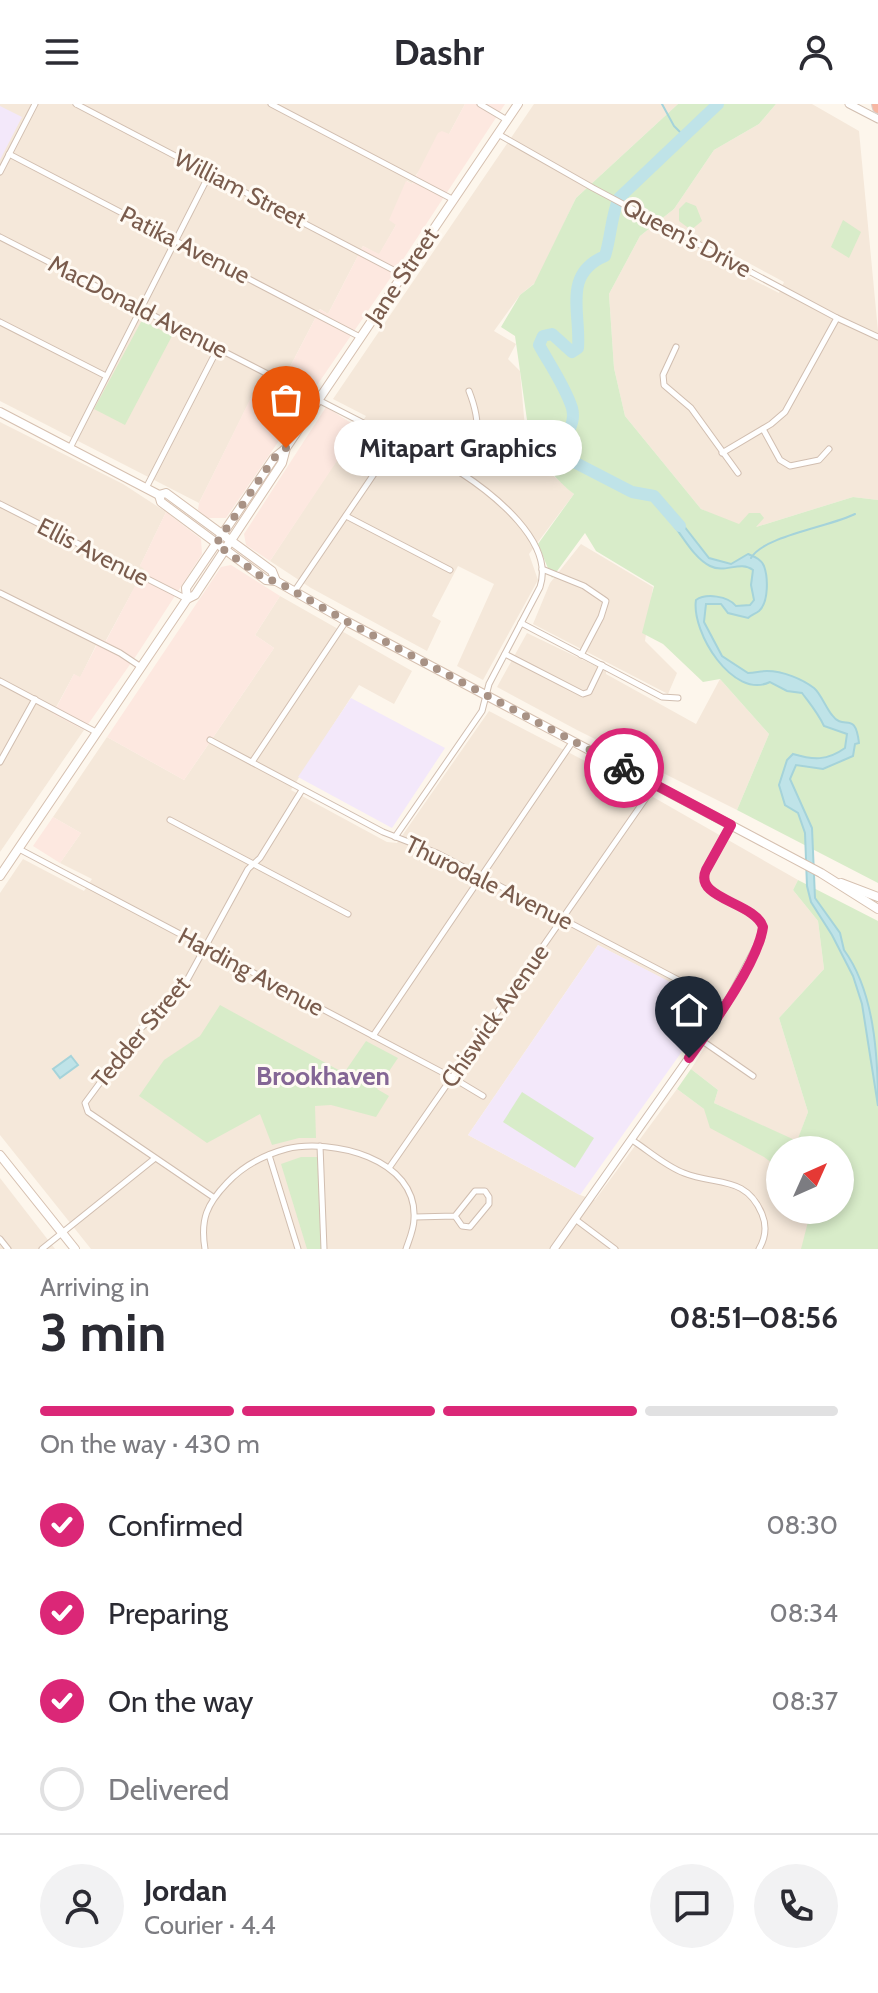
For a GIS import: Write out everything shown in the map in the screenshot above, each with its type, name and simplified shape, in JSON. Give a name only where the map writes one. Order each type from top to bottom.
[{"type":"main road","name":"Jane Street","points":[[187,599],[186,588],[222,534],[274,458],[286,448],[518,104]]},
{"type":"main road","points":[[0,412],[159,495],[166,493],[272,571],[276,581]]},
{"type":"main road","name":"Jane Street","points":[[0,876],[187,599],[195,595],[225,551],[282,463],[286,448]]},
{"type":"main road","points":[[159,495],[161,502],[266,580],[276,581],[821,873],[878,909]]},
{"type":"main road","points":[[837,882],[864,889],[878,897]]},
{"type":"main road","points":[[0,1155],[75,1249]]},
{"type":"street","points":[[0,172],[35,104]]},
{"type":"street","name":"William Street","points":[[76,104],[403,275]]},
{"type":"street","points":[[271,104],[454,200]]},
{"type":"street","points":[[480,104],[507,120]]},
{"type":"street","points":[[849,104],[878,119]]},
{"type":"street","name":"Queen's Drive","points":[[498,133],[631,209],[878,337]]},
{"type":"street","name":"Patika Avenue","points":[[9,154],[361,337]]},
{"type":"street","points":[[70,448],[210,173]]},
{"type":"street","name":"MacDonald Avenue","points":[[0,237],[461,473],[482,486],[520,520],[541,569]]},
{"type":"street","points":[[722,453],[763,429],[791,404],[837,318]]},
{"type":"street","points":[[0,322],[106,376]]},
{"type":"street","points":[[676,347],[663,375],[664,385],[691,408],[738,473]]},
{"type":"street","points":[[146,488],[218,348]]},
{"type":"street","points":[[461,473],[478,439],[479,421],[469,391]]},
{"type":"street","points":[[763,429],[780,460],[790,466],[819,460],[829,449]]},
{"type":"street","points":[[294,593],[397,440]]},
{"type":"street","name":"Ellis Avenue","points":[[0,504],[187,599]]},
{"type":"street","points":[[346,516],[450,570]]},
{"type":"street","points":[[395,837],[482,711],[489,684],[540,587],[541,569],[584,586],[606,601],[581,655]]},
{"type":"street","points":[[0,593],[120,653],[141,667]]},
{"type":"street","points":[[252,762],[346,621]]},
{"type":"street","points":[[521,623],[662,697],[678,698]]},
{"type":"street","points":[[505,654],[583,694],[589,692],[602,665]]},
{"type":"street","points":[[0,681],[96,732]]},
{"type":"street","points":[[0,762],[35,699]]},
{"type":"street","name":"Thurodale Avenue","points":[[210,740],[395,837],[422,845],[726,1005]]},
{"type":"street","points":[[373,1036],[573,741]]},
{"type":"street","name":"Chiswick Avenue","points":[[389,1168],[655,785]]},
{"type":"street","name":"Tedder Street","points":[[154,1159],[88,1112],[87,1098],[139,1030],[180,993],[248,869],[302,790]]},
{"type":"street","points":[[170,820],[348,914]]},
{"type":"street","points":[[554,1249],[726,1005],[760,941],[763,927],[755,915],[714,893],[702,878],[731,825]]},
{"type":"street","name":"Harding Avenue","points":[[18,849],[483,1096]]},
{"type":"street","points":[[701,1040],[753,1076]]},
{"type":"street","points":[[632,1140],[681,1172],[731,1184],[753,1196],[765,1225],[764,1240],[759,1249]]},
{"type":"street","points":[[320,1146],[324,1249]]},
{"type":"street","points":[[205,1249],[205,1217],[213,1197],[237,1173],[269,1155],[293,1148],[320,1146],[354,1153],[389,1168],[407,1189],[415,1217],[406,1249]]},
{"type":"street","points":[[269,1155],[298,1249]]},
{"type":"street","points":[[42,1249],[154,1159],[213,1197]]},
{"type":"street","points":[[415,1217],[455,1216],[475,1191],[485,1191],[489,1204],[470,1227],[462,1226],[455,1216]]},
{"type":"street","points":[[575,1219],[615,1249]]},
{"type":"street","points":[[0,1239],[8,1249]]},
{"type":"shaded area","points":[[0,104],[465,104],[449,134],[412,184],[407,181],[396,225],[379,255],[363,246],[328,314],[320,309],[279,388],[261,378],[199,503],[0,401]]},
{"type":"shaded area","points":[[465,104],[505,104],[226,518],[208,518],[198,510],[199,503],[261,377],[279,388],[320,309],[328,314],[363,246],[379,254],[396,225],[389,220],[406,181],[412,184],[438,133],[449,134]]},
{"type":"shaded area","points":[[534,104],[678,104],[576,198],[536,282],[520,295],[494,331],[516,344],[508,359],[520,371],[527,452],[574,494],[529,554],[538,580],[483,680],[457,666],[494,584],[458,566],[432,616],[441,621],[427,651],[311,588],[270,561],[366,416],[333,399]]},
{"type":"shaded area","points":[[776,104],[812,104],[859,131],[878,331],[878,500],[853,497],[756,527],[730,523],[701,509],[625,416],[614,368],[609,294],[640,236],[674,209],[714,150],[759,124]],"holes":[[[717,246],[784,282],[779,293],[712,259]]]},
{"type":"shaded area","points":[[0,106],[22,117],[0,160]]},
{"type":"shaded area","points":[[326,407],[359,428],[270,561],[246,545],[244,534]]},
{"type":"shaded area","points":[[0,422],[123,484],[166,512],[140,566],[145,568],[105,642],[99,639],[80,678],[74,674],[53,713],[84,730],[0,852]]},
{"type":"shaded area","points":[[166,512],[201,539],[202,554],[84,730],[53,714],[74,674],[80,677],[100,639],[106,641],[144,569],[140,566]]},
{"type":"shaded area","points":[[581,544],[653,587],[645,641],[677,673],[668,694],[533,624],[550,583]]},
{"type":"shaded area","points":[[231,565],[280,596],[255,635],[274,648],[184,780],[107,737],[221,567]]},
{"type":"shaded area","points":[[280,596],[412,671],[394,704],[359,685],[291,790],[387,842],[397,843],[489,711],[639,789],[798,880],[793,890],[818,921],[824,969],[779,1018],[808,1112],[799,1136],[784,1136],[714,1103],[718,1090],[691,1069],[727,1012],[598,945],[468,1135],[595,1200],[677,1089],[766,1155],[766,1224],[813,1224],[807,1249],[91,1249],[0,1135],[0,893],[23,859],[84,891],[92,879],[60,863],[81,833],[53,817],[107,737],[184,780],[274,648],[255,635]]},
{"type":"shaded area","points":[[527,633],[606,671],[606,674],[696,724],[720,679],[769,734],[737,810],[497,687]]},
{"type":"shaded area","points":[[351,698],[445,748],[392,828],[298,777]]},
{"type":"shaded area","points":[[53,817],[81,833],[60,863],[33,846]]},
{"type":"shaded area","points":[[598,945],[715,1005],[580,1195],[468,1135]]},
{"type":"shaded area","points":[[0,1178],[55,1249],[0,1249]]},
{"type":"green space","points":[[678,104],[776,104],[759,124],[714,150],[674,209],[640,236],[609,294],[614,368],[625,416],[701,509],[739,524],[749,513],[760,513],[764,518],[756,527],[853,497],[878,500],[878,883],[737,810],[769,734],[720,679],[703,682],[663,644],[642,633],[654,586],[596,551],[585,533],[552,578],[538,544],[574,494],[527,452],[528,427],[515,336],[501,327],[520,295],[534,284],[576,198]]},
{"type":"green space","points":[[686,202],[696,206],[702,221],[691,230],[679,221],[679,209]]},
{"type":"green space","points":[[843,220],[861,232],[849,258],[831,247]]},
{"type":"green space","points":[[142,320],[172,336],[125,425],[94,409]]},
{"type":"green space","points":[[798,880],[878,921],[878,1249],[801,1249],[807,1224],[854,1224],[854,1136],[799,1136],[808,1112],[779,1018],[824,969],[818,921],[793,890]]},
{"type":"green space","points":[[220,1005],[344,1073],[366,1041],[398,1058],[377,1089],[389,1096],[376,1117],[331,1105],[315,1106],[316,1138],[299,1138],[272,1145],[260,1114],[207,1143],[139,1096],[164,1060],[200,1036]]},
{"type":"green space","points":[[691,1069],[718,1090],[714,1103],[786,1136],[766,1136],[766,1158],[710,1128],[704,1109],[677,1089]]},
{"type":"green space","points":[[522,1092],[594,1138],[575,1168],[503,1122]]},
{"type":"green space","points":[[301,1157],[320,1157],[322,1249],[307,1249],[281,1164]]},
{"type":"water","points":[[673,512],[709,558],[731,564],[748,554],[764,566],[766,596],[758,612],[748,618],[728,613],[721,604],[706,604],[704,622],[722,656],[748,673],[773,671],[804,682],[817,691],[836,720],[855,727],[859,743],[855,744],[853,756],[823,769],[796,765],[790,779],[812,828],[815,898],[840,933],[844,950],[862,984],[868,1004],[877,1065],[878,1106],[862,1004],[853,976],[811,902],[807,886],[805,833],[798,813],[785,805],[779,785],[787,760],[793,754],[813,758],[832,755],[845,748],[847,734],[824,726],[802,693],[787,691],[770,682],[756,685],[742,681],[717,660],[700,629],[696,600],[717,597],[736,606],[750,605],[754,600],[751,585],[753,570],[743,566],[721,569],[704,562],[667,517]]},
{"type":"water","points":[[71,1056],[78,1065],[60,1078],[53,1069]]},
{"type":"waterway","points":[[662,104],[674,126],[684,136]]},
{"type":"waterway","points":[[680,526],[654,496],[632,492],[572,461],[565,447],[572,422],[572,408],[539,345],[543,336],[552,334],[572,352],[578,348],[578,284],[583,273],[605,256],[619,198],[718,104]]},
{"type":"waterway","points":[[751,558],[758,550],[783,538],[855,514]]},
{"type":"way so far","points":[[286,448],[274,458],[216,544],[266,580],[276,581],[624,768]]},
{"type":"place","name":"Mitapart Graphics","points":[[286,448]]},
{"type":"district","name":"Brookhaven","points":[[323,1076]]},
{"type":"route","points":[[624,768],[731,825],[702,878],[708,889],[755,915],[763,927],[760,941],[726,1005],[689,1058]]}]
